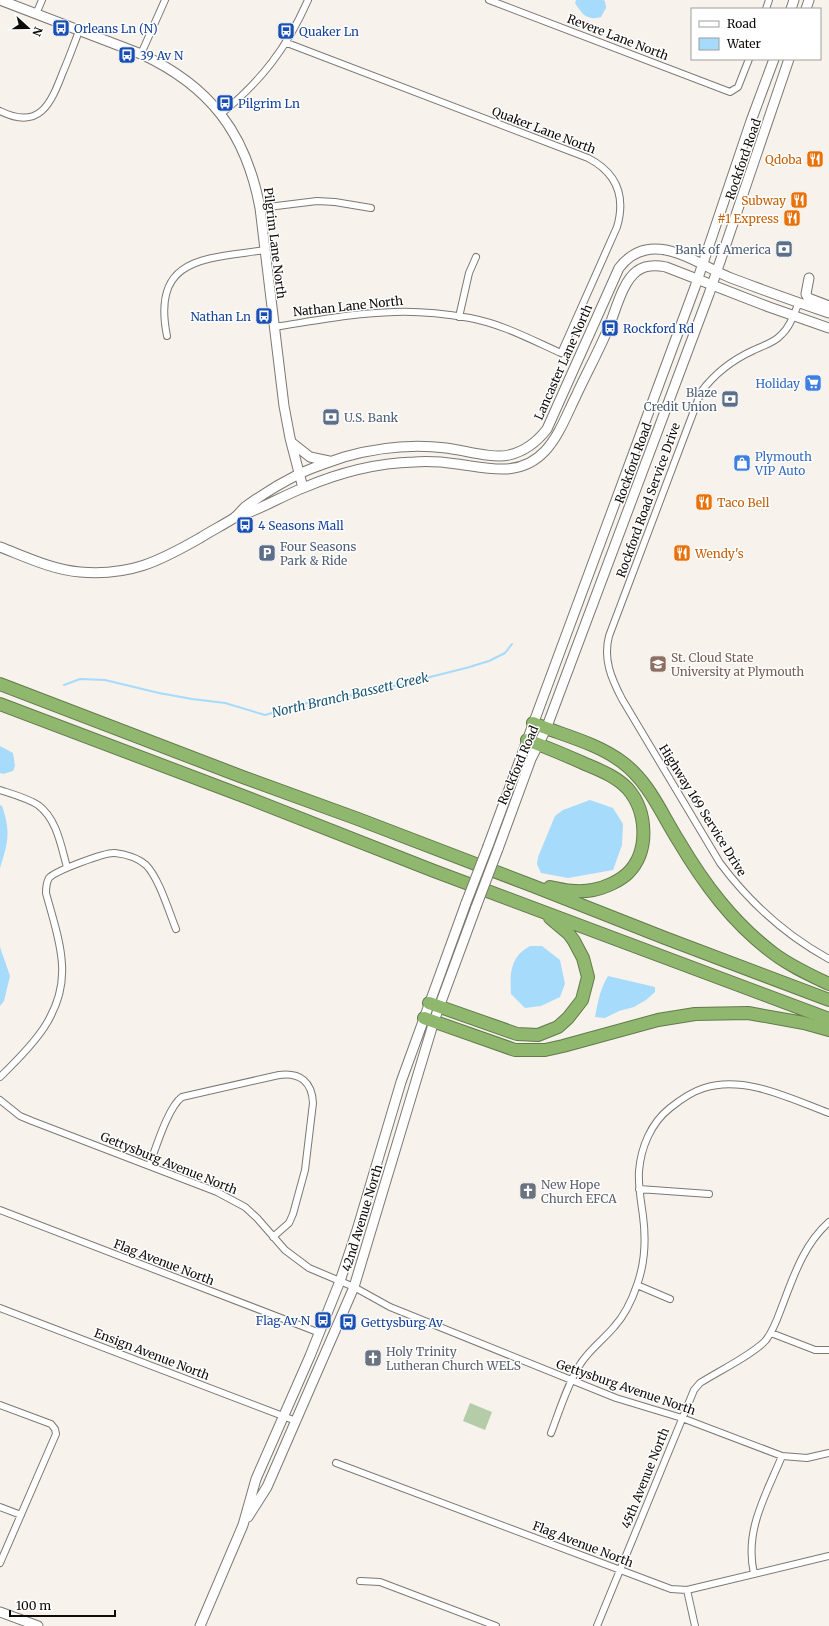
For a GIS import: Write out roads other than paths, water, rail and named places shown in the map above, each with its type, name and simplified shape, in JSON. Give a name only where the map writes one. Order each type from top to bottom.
[{"type":"highway","points":[[0,684],[829,1000]]},
{"type":"highway","points":[[0,704],[251,799],[434,871],[829,1019]]},
{"type":"highway","points":[[533,724],[606,751],[628,767],[642,780],[700,876],[725,908],[742,926],[774,954],[829,984]]},
{"type":"highway","points":[[527,740],[612,776],[632,794],[639,807],[643,825],[643,844],[634,865],[624,876],[594,890],[579,891],[533,886]]},
{"type":"highway","points":[[434,1004],[523,1035],[538,1035],[564,1023],[582,1000],[588,977],[583,958],[574,941],[569,934],[543,912]]},
{"type":"highway","points":[[429,1020],[515,1050],[545,1050],[658,1020],[695,1014],[748,1013],[804,1023],[829,1030]]},
{"type":"main road","name":"Pilgrim Lane North","points":[[0,0],[141,54],[161,64],[198,90],[221,114],[240,143],[256,184],[284,406],[291,442],[303,488]]},
{"type":"main road","name":"Rockford Road","points":[[466,903],[698,278],[751,121],[774,60]]},
{"type":"main road","name":"Rockford Road","points":[[476,906],[523,780],[546,729],[717,272],[789,60]]},
{"type":"main road","name":"Lancaster Lane North","points":[[0,547],[60,568],[79,572],[118,572],[156,562],[174,553],[233,518],[245,507],[299,474],[330,462],[371,451],[402,447],[445,448],[498,457],[524,450],[537,442],[547,428],[614,279],[624,261],[633,255],[646,250],[668,250],[703,264],[717,272]]},
{"type":"main road","name":"Lancaster Lane North","points":[[233,518],[250,513],[303,488],[361,468],[385,464],[441,462],[495,470],[509,469],[524,465],[534,460],[545,452],[558,434],[606,334],[622,292],[637,271],[647,266],[658,266],[698,278]]},
{"type":"main road","points":[[717,272],[829,313]]},
{"type":"main road","points":[[698,278],[712,285],[793,316],[829,328]]},
{"type":"main road","points":[[786,298],[798,294],[809,278],[806,294],[808,298],[829,306]]},
{"type":"main road","points":[[291,442],[310,457],[330,462]]},
{"type":"main road","name":"42nd Avenue North","points":[[243,1525],[267,1487],[354,1286],[429,1020],[466,903]]},
{"type":"main road","name":"42nd Avenue North","points":[[434,1004],[476,906]]},
{"type":"main road","name":"42nd Avenue North","points":[[200,1626],[243,1525],[256,1479],[320,1334],[357,1230],[401,1082],[429,1020]]},
{"type":"main road","points":[[0,1612],[38,1626]]},
{"type":"street","points":[[36,14],[42,0]]},
{"type":"street","points":[[141,54],[166,0]]},
{"type":"street","points":[[221,114],[249,89],[287,43],[308,0]]},
{"type":"street","name":"Revere Lane North","points":[[489,0],[730,92],[738,87],[749,60]]},
{"type":"street","points":[[0,111],[17,118],[35,115],[43,110],[54,96],[79,31]]},
{"type":"street","name":"Quaker Lane North","points":[[287,43],[588,158],[598,163],[607,171],[619,191],[621,204],[620,216],[617,227],[561,352]]},
{"type":"street","points":[[260,208],[317,201],[341,202],[370,208]]},
{"type":"street","points":[[167,336],[163,306],[165,294],[177,274],[186,266],[197,261],[265,250]]},
{"type":"street","points":[[459,317],[469,273],[476,257]]},
{"type":"street","name":"Rockford Road Service Drive","points":[[607,664],[607,642],[609,636],[701,392],[713,377],[730,362],[744,354],[775,341],[786,330],[799,302]]},
{"type":"street","name":"Nathan Lane North","points":[[274,326],[394,312],[420,312],[471,318],[493,325],[561,352]]},
{"type":"street","name":"Highway 169 Service Drive","points":[[607,664],[609,674],[622,699],[708,844],[728,874],[765,914],[803,943],[829,959]]},
{"type":"street","points":[[0,790],[37,805],[45,811],[55,828],[67,867]]},
{"type":"street","points":[[0,1077],[45,1028],[59,998],[62,965],[60,949],[46,893],[48,879],[67,867],[113,853],[136,858],[146,865],[153,874],[176,929]]},
{"type":"street","points":[[149,1166],[171,1110],[177,1101],[188,1095],[279,1075],[288,1074],[296,1076],[307,1084],[313,1094],[305,1170],[293,1214],[289,1222],[273,1237]]},
{"type":"street","points":[[551,1432],[580,1363],[614,1328],[622,1316],[637,1285],[643,1262],[645,1240],[639,1189],[641,1156],[646,1140],[653,1126],[663,1113],[689,1094],[704,1088],[733,1084],[748,1086],[774,1093],[829,1113]]},
{"type":"street","name":"Gettysburg Avenue North","points":[[0,1100],[14,1112],[32,1121],[217,1192],[231,1199],[245,1207],[257,1218],[273,1237],[297,1260],[309,1268],[354,1286],[390,1307],[616,1398],[682,1418],[782,1456],[807,1458],[829,1453]]},
{"type":"street","points":[[639,1189],[709,1194]]},
{"type":"street","name":"Flag Avenue North","points":[[0,1210],[320,1334]]},
{"type":"street","name":"45th Avenue North","points":[[597,1626],[694,1390],[700,1384],[758,1347],[771,1333],[804,1252],[812,1239],[829,1222]]},
{"type":"street","points":[[637,1285],[670,1299]]},
{"type":"street","name":"Ensign Avenue North","points":[[0,1308],[296,1421]]},
{"type":"street","points":[[771,1333],[816,1350],[829,1350]]},
{"type":"street","points":[[0,1404],[51,1424],[55,1429],[56,1434],[0,1563]]},
{"type":"street","points":[[754,1574],[751,1551],[755,1522],[782,1456]]},
{"type":"street","name":"Flag Avenue North","points":[[336,1463],[663,1587],[687,1590],[829,1556]]},
{"type":"street","points":[[0,1507],[21,1515]]},
{"type":"street","points":[[360,1582],[380,1582],[496,1626]]},
{"type":"street","points":[[687,1590],[695,1626]]},
{"type":"water","points":[[576,0],[603,0],[605,1],[606,8],[601,17],[588,17],[585,16],[575,3]]},
{"type":"water","points":[[0,746],[13,753],[15,766],[13,771],[3,774],[0,773]]},
{"type":"water","points":[[590,800],[613,808],[623,824],[622,845],[613,870],[568,878],[541,873],[537,864],[538,857],[555,816],[563,810]]},
{"type":"water","points":[[0,805],[2,806],[7,823],[7,844],[0,868]]},
{"type":"water","points":[[530,946],[542,946],[560,960],[565,984],[560,997],[541,1006],[525,1008],[511,994],[511,972],[518,955]]},
{"type":"water","points":[[0,947],[10,976],[4,1001],[0,1006]]},
{"type":"water","points":[[608,976],[655,987],[655,992],[646,1000],[634,1007],[619,1011],[605,1018],[595,1017],[601,991]]},
{"type":"waterway","name":"North Branch Bassett Creek","points":[[64,685],[80,679],[105,680],[159,693],[225,703],[265,715],[318,700],[362,694],[466,668],[489,661],[505,653],[512,644]]},
{"type":"place","name":"Orleans Ln (N)","points":[[61,28]]},
{"type":"place","name":"Quaker Ln","points":[[286,31]]},
{"type":"place","name":"39 Av N","points":[[127,55]]},
{"type":"place","name":"Pilgrim Ln","points":[[225,103]]},
{"type":"place","name":"Qdoba","points":[[815,159]]},
{"type":"place","name":"Subway","points":[[799,200]]},
{"type":"place","name":"#1 Express","points":[[792,218]]},
{"type":"place","name":"Bank of America","points":[[784,249]]},
{"type":"place","name":"Nathan Ln","points":[[264,316]]},
{"type":"place","name":"Rockford Rd","points":[[610,328]]},
{"type":"place","name":"Holiday","points":[[813,383]]},
{"type":"place","name":"Blaze Credit Union","points":[[730,399]]},
{"type":"place","name":"U.S. Bank","points":[[331,417]]},
{"type":"place","name":"Plymouth VIP Auto","points":[[742,463]]},
{"type":"place","name":"Taco Bell","points":[[704,502]]},
{"type":"place","name":"4 Seasons Mall","points":[[245,525]]},
{"type":"place","name":"Four Seasons Park & Ride","points":[[267,553]]},
{"type":"place","name":"Wendy's","points":[[682,553]]},
{"type":"place","name":"St. Cloud State University at Plymouth","points":[[658,664]]},
{"type":"place","name":"New Hope Church EFCA","points":[[528,1191]]},
{"type":"place","name":"Flag Av N","points":[[323,1320]]},
{"type":"place","name":"Gettysburg Av","points":[[348,1322]]},
{"type":"place","name":"Holy Trinity Lutheran Church WELS","points":[[373,1358]]}]
